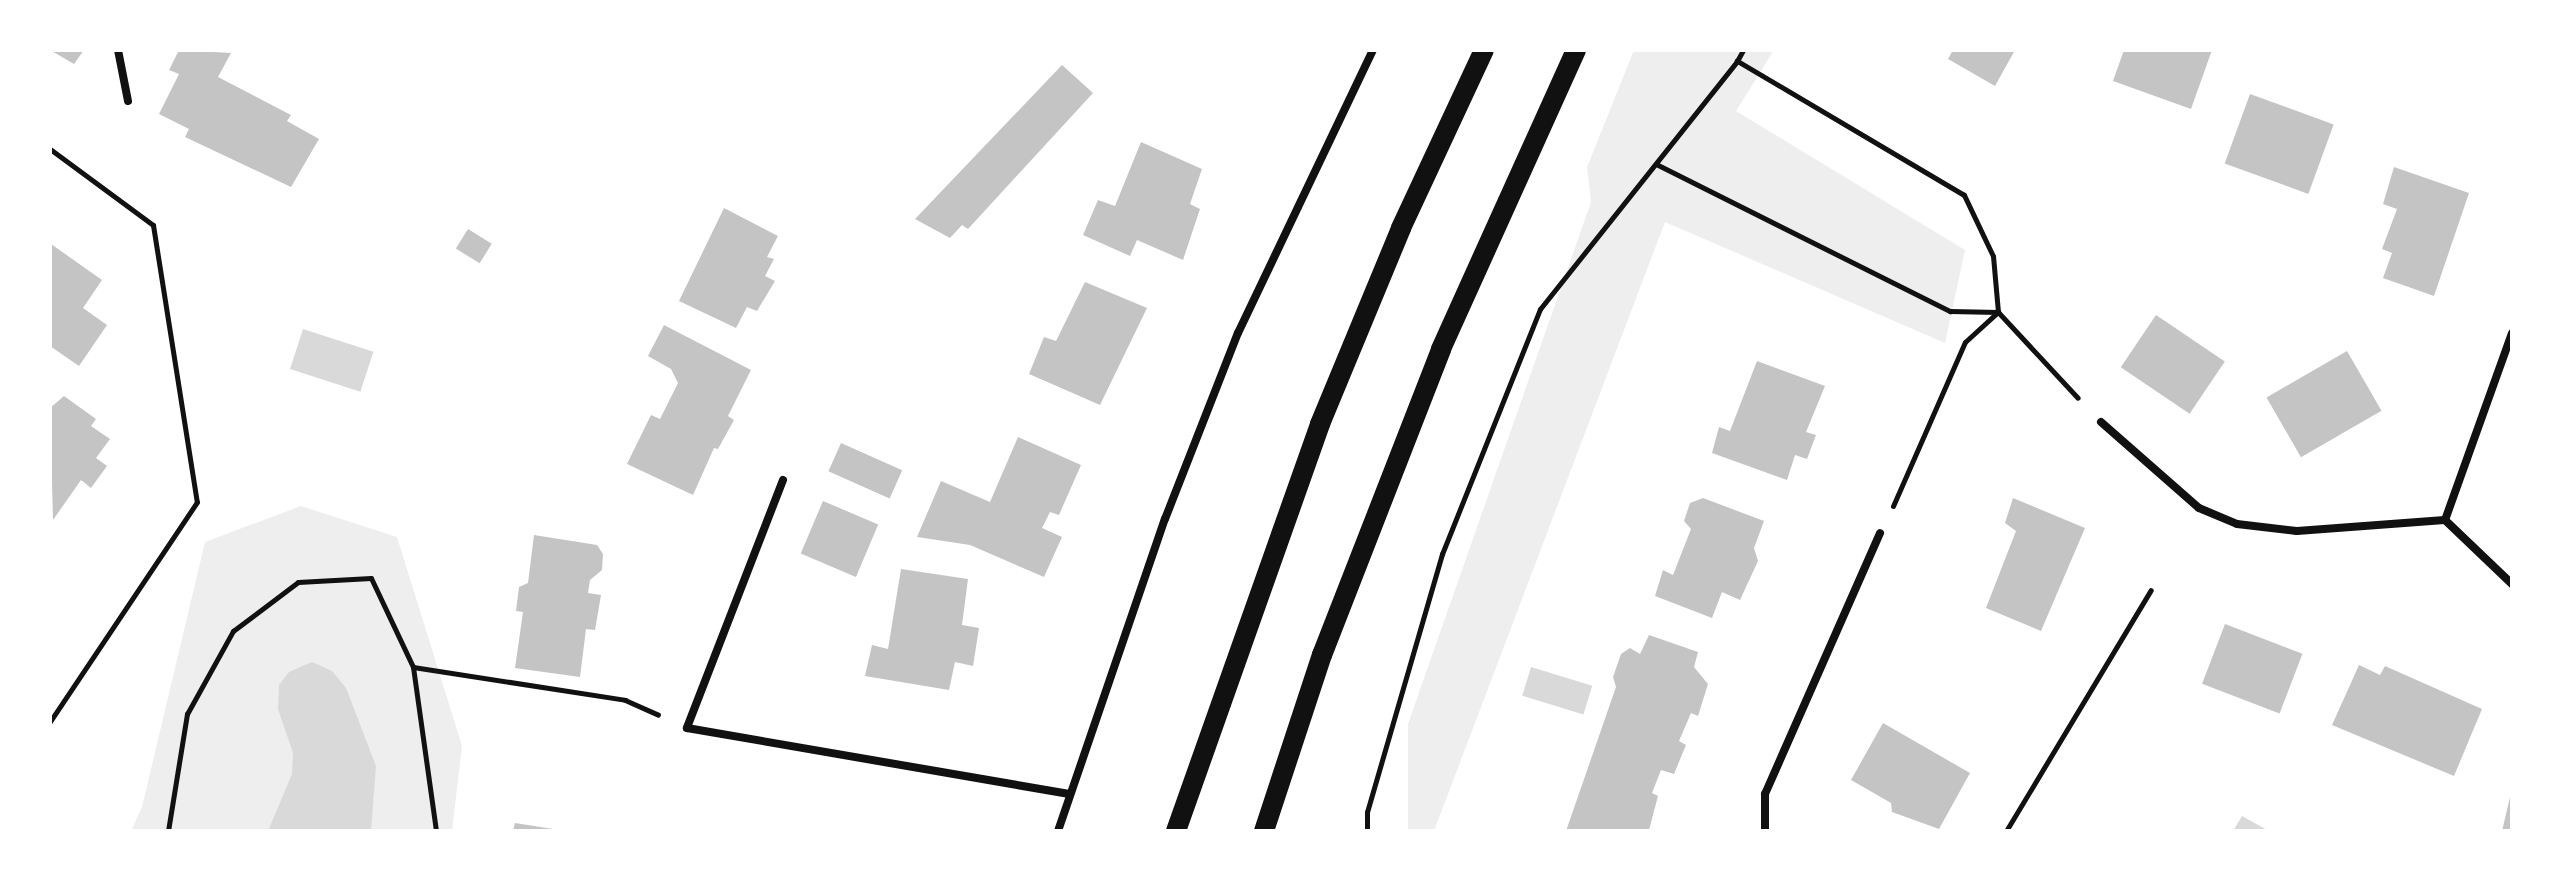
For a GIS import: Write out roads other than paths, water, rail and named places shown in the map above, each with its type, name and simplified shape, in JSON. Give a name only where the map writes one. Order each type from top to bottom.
[{"type":"main road","points":[[1176,831],[1320,424],[1401,228],[1484,50]]},
{"type":"main road","points":[[1264,831],[1322,655],[1441,349],[1576,50]]},
{"type":"street","points":[[118,50],[128,101]]},
{"type":"street","points":[[1058,831],[1165,519],[1238,333],[1373,50]]},
{"type":"street","points":[[2445,520],[2512,333]]},
{"type":"street","points":[[2101,422],[2199,508],[2237,524],[2297,531],[2445,520],[2512,584]]},
{"type":"street","points":[[783,480],[687,728],[1069,794]]},
{"type":"street","points":[[1765,831],[1765,794],[1880,533]]}]
